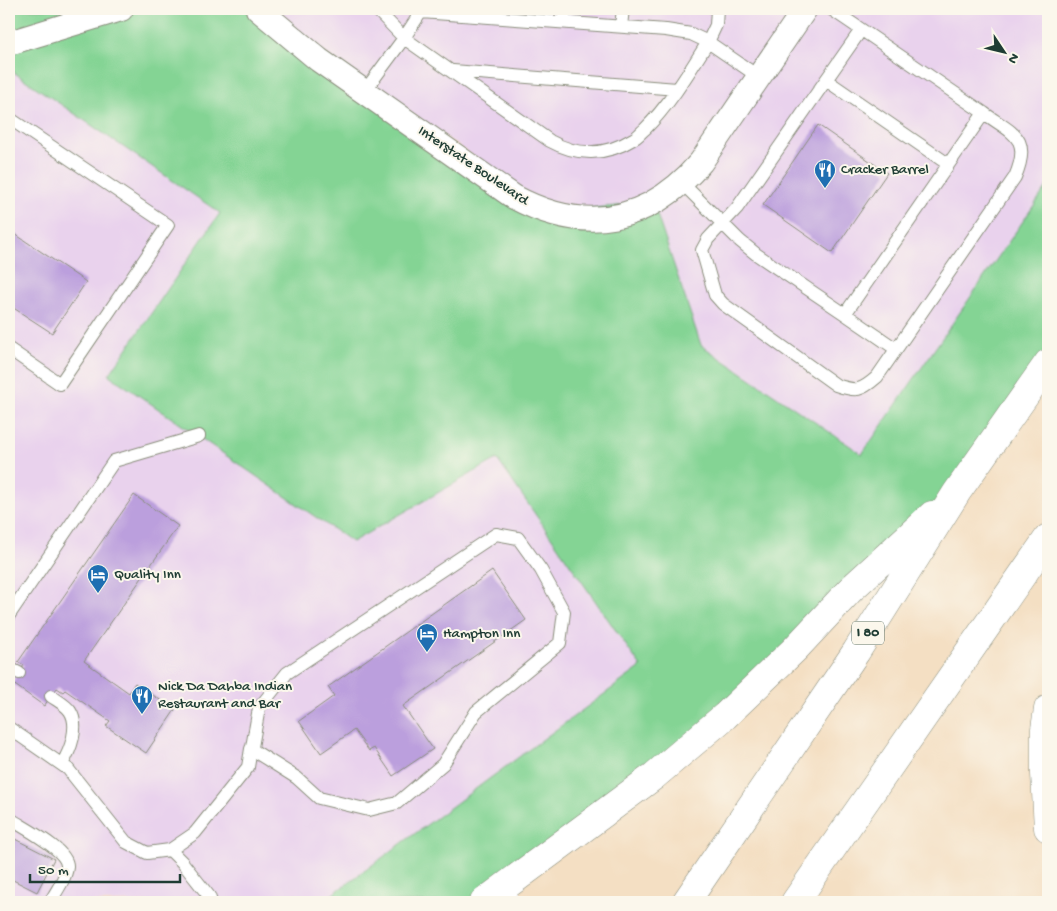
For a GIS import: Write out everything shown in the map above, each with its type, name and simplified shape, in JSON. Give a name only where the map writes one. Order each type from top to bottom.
[{"type":"highway","name":"I 80","points":[[686,902],[856,652],[957,492],[1048,363]]},
{"type":"highway","points":[[484,902],[654,776],[725,716],[795,650],[851,589],[957,492]]},
{"type":"highway","points":[[795,902],[1048,538]]},
{"type":"highway","points":[[1048,709],[1045,730],[1045,774],[1048,828]]},
{"type":"street","points":[[9,43],[121,9]]},
{"type":"street","name":"Interstate Boulevard","points":[[258,9],[319,60],[514,197],[546,212],[561,216],[599,219],[630,213],[653,203],[682,183],[701,162],[805,9]]},
{"type":"lane","points":[[376,9],[404,38],[550,141],[564,149],[584,152],[610,150],[634,139],[658,116],[708,42],[716,25],[717,9]]},
{"type":"lane","points":[[563,22],[565,9]]},
{"type":"lane","points":[[622,26],[623,9]]},
{"type":"lane","points":[[831,9],[1015,135],[1020,143],[1022,152],[1014,177],[877,377],[865,388],[850,390],[836,385],[723,304],[715,295],[702,250],[708,239],[737,208],[861,30]]},
{"type":"lane","points":[[364,92],[421,12],[622,26],[691,34],[708,42],[759,77]]},
{"type":"lane","points":[[452,71],[677,89]]},
{"type":"lane","points":[[826,80],[948,164]]},
{"type":"lane","points":[[845,314],[984,113]]},
{"type":"lane","points":[[9,118],[168,225],[60,384],[9,349]]},
{"type":"lane","points":[[682,183],[756,254],[896,349]]},
{"type":"lane","points":[[9,615],[114,461],[199,436]]},
{"type":"lane","points":[[9,728],[68,769],[126,842],[147,854],[170,850],[195,833],[248,767],[258,708],[287,673],[496,534],[518,538],[541,570],[564,612],[560,642],[476,712],[443,764],[397,803],[368,810],[319,798],[297,778],[251,750]]},
{"type":"lane","points":[[51,696],[68,709],[74,720],[70,749],[62,764]]},
{"type":"lane","points":[[9,818],[58,850],[66,860],[67,869],[50,902]]},
{"type":"lane","points":[[170,850],[209,896],[211,902]]},
{"type":"shaded area","points":[[258,9],[1048,9],[1048,185],[862,454],[701,345],[653,204],[561,216]]},
{"type":"shaded area","points":[[9,69],[220,213],[109,375],[352,542],[497,459],[641,667],[322,902],[9,902]]},
{"type":"green space","points":[[9,9],[258,9],[546,212],[653,203],[701,345],[862,454],[1048,185],[1048,365],[957,492],[795,649],[484,902],[322,902],[641,667],[497,459],[352,542],[109,375],[220,213],[9,69]]},
{"type":"building","name":"Cracker Barrel","points":[[818,125],[887,173],[832,253],[763,205]]},
{"type":"building","points":[[9,230],[86,282],[52,333],[12,307],[15,302],[9,298]]},
{"type":"building","name":"Quality Inn","points":[[134,495],[178,526],[84,661],[129,693],[135,683],[175,710],[146,753],[106,726],[110,721],[65,690],[63,692],[57,688],[44,706],[12,683],[24,665],[18,662]]},
{"type":"building","name":"Hampton Inn","points":[[492,571],[526,620],[403,706],[433,749],[393,776],[374,748],[369,751],[354,730],[321,753],[299,721],[334,696],[328,687]]},
{"type":"building","points":[[9,836],[54,859],[37,892],[9,878]]},
{"type":"place","name":"Cracker Barrel","points":[[825,189]]},
{"type":"place","name":"Quality Inn","points":[[98,594]]},
{"type":"place","name":"Hampton Inn","points":[[427,653]]},
{"type":"place","name":"Nick Da Dahba Indian Restaurant and Bar","points":[[142,715]]}]
